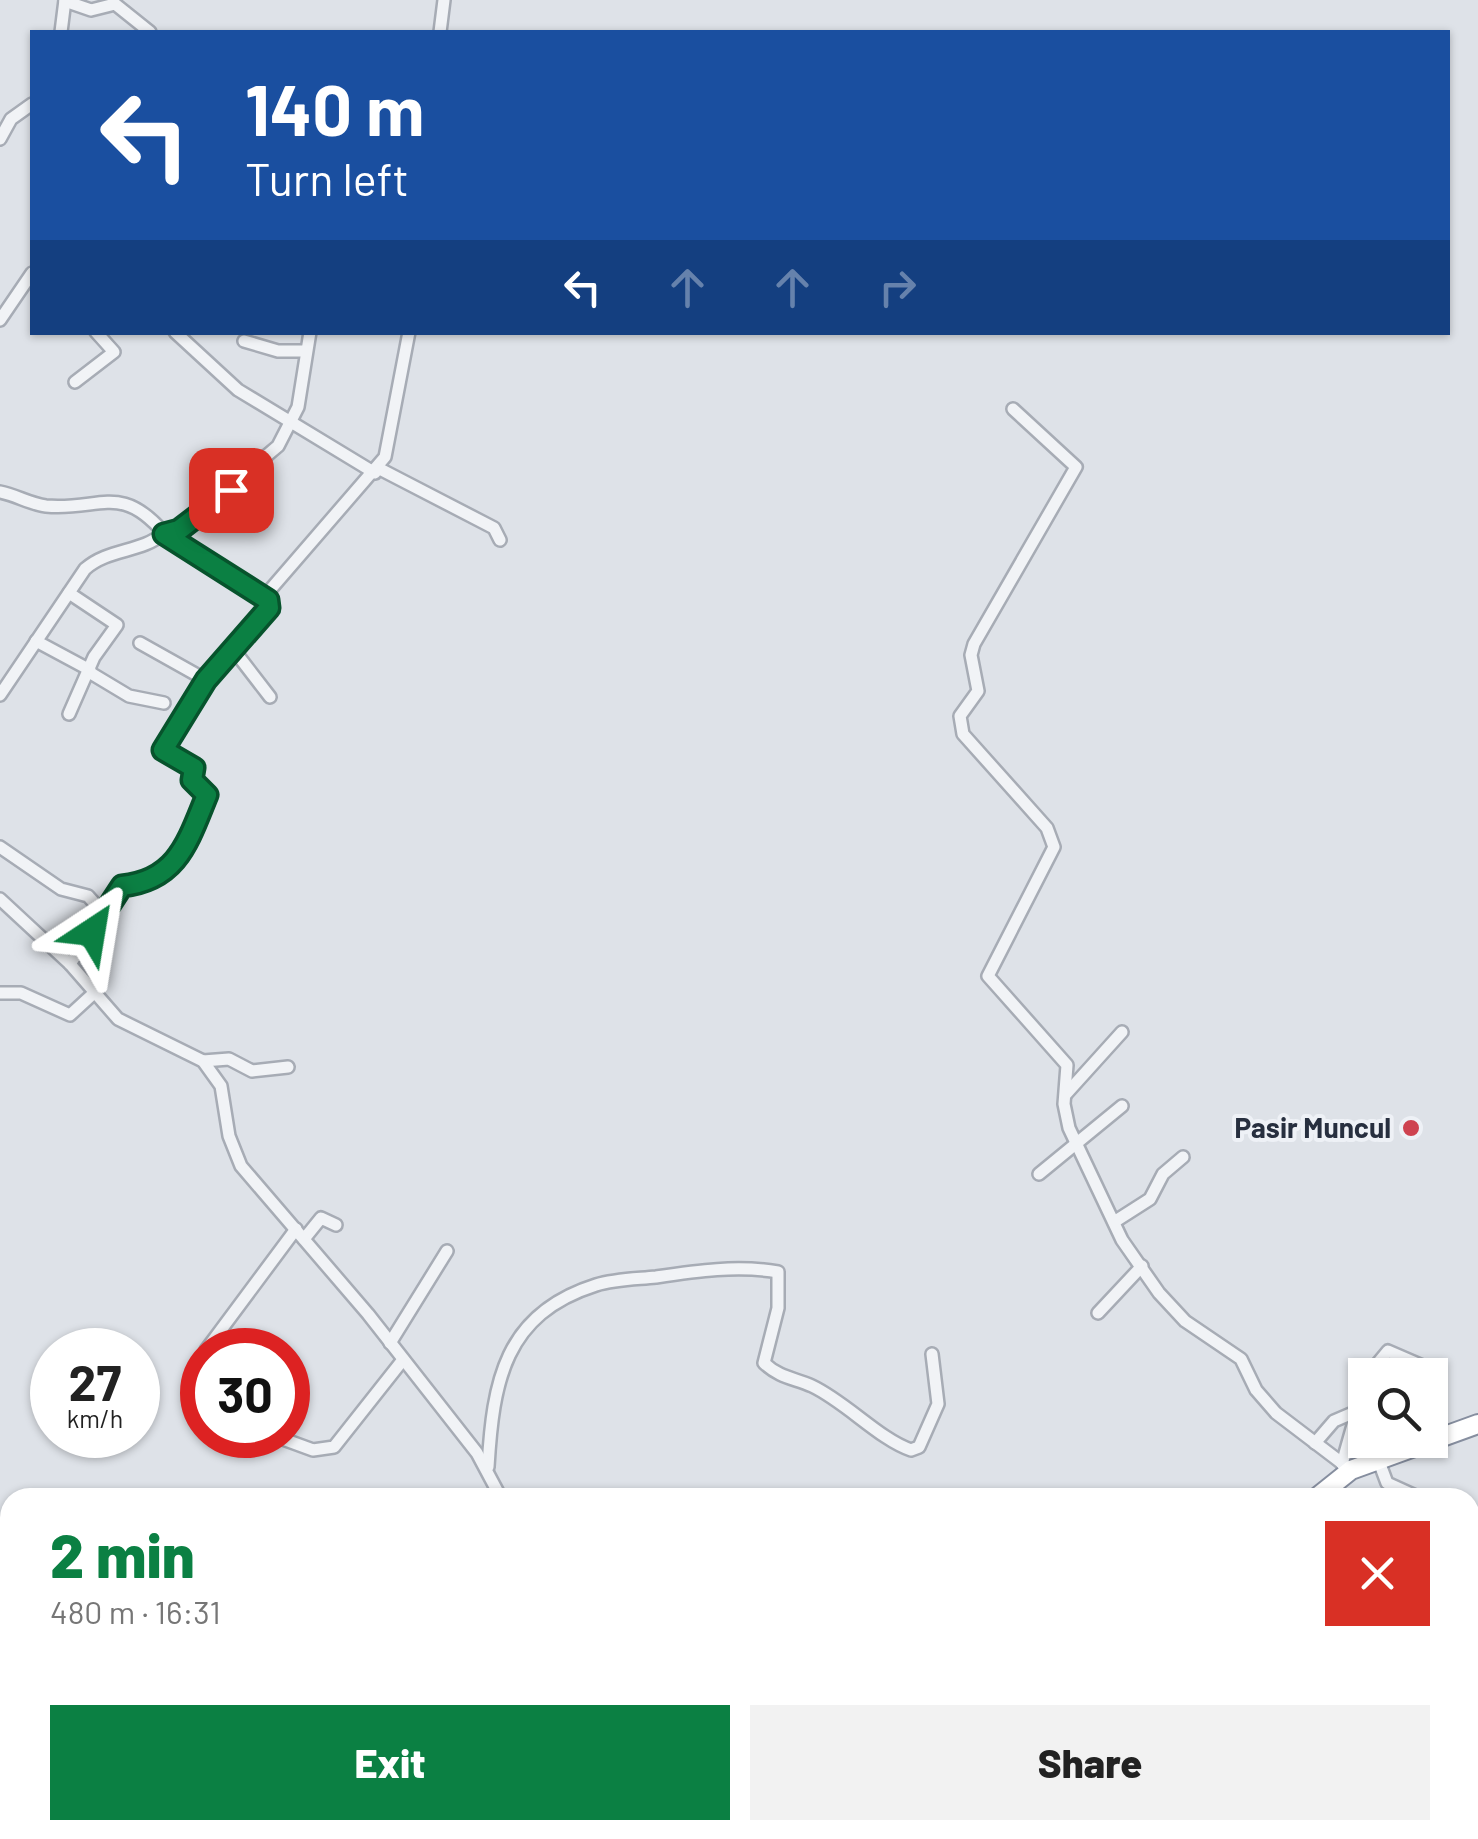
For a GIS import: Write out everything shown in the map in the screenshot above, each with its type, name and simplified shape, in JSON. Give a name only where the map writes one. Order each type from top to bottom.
[{"type":"highway","points":[[1326,1488],[1346,1467],[1378,1460],[1478,1424]]},
{"type":"street","points":[[440,30],[444,0]]},
{"type":"street","points":[[61,30],[65,1],[91,10],[115,4],[148,30]]},
{"type":"street","points":[[0,139],[10,120],[30,105]]},
{"type":"street","points":[[0,320],[30,280]]},
{"type":"street","points":[[75,382],[114,352],[99,335]]},
{"type":"street","points":[[178,335],[238,390],[289,423],[494,528],[500,540]]},
{"type":"street","points":[[0,695],[96,559],[144,547],[179,530],[268,458],[298,407],[309,335]]},
{"type":"street","points":[[264,597],[336,509],[377,470],[392,435],[408,335]]},
{"type":"street","points":[[244,341],[278,351],[306,352]]},
{"type":"street","points":[[1012,409],[1063,452],[1076,471],[974,644],[971,655],[978,691],[960,716],[968,741],[1054,840],[1054,856],[988,976],[1064,1059],[1069,1071],[1066,1114],[1075,1142],[1114,1222],[1171,1308],[1242,1359],[1263,1400],[1315,1444],[1346,1467],[1348,1458]]},
{"type":"street","points":[[0,492],[47,506],[119,501],[138,509],[164,534],[264,597],[269,608],[206,680],[163,750],[194,768],[192,780],[207,792],[174,866],[150,881],[122,886],[70,964]]},
{"type":"street","points":[[68,714],[117,625],[69,593]]},
{"type":"street","points":[[36,641],[130,696],[164,703]]},
{"type":"street","points":[[140,643],[206,680]]},
{"type":"street","points":[[233,650],[270,697]]},
{"type":"street","points":[[0,846],[61,888],[88,896],[105,915]]},
{"type":"street","points":[[0,899],[134,1029],[203,1061],[229,1060],[252,1071],[288,1067]]},
{"type":"street","points":[[0,994],[21,994],[70,1015],[94,994]]},
{"type":"street","points":[[1066,1094],[1122,1032]]},
{"type":"street","points":[[203,1061],[221,1086],[229,1136],[240,1166],[390,1343],[488,1471],[496,1488]]},
{"type":"street","points":[[1039,1174],[1122,1106]]},
{"type":"street","points":[[1114,1222],[1150,1199],[1161,1177],[1182,1157]]},
{"type":"street","points":[[224,1328],[300,1234],[321,1218],[336,1224]]},
{"type":"street","points":[[390,1343],[447,1251]]},
{"type":"street","points":[[1098,1313],[1142,1266]]},
{"type":"street","points":[[488,1471],[495,1398],[508,1352],[542,1314],[568,1295],[599,1284],[719,1270],[778,1272],[778,1308],[764,1363],[792,1382],[824,1393],[911,1450],[919,1447],[938,1404],[932,1354]]},
{"type":"street","points":[[1382,1358],[1388,1351],[1404,1358]]},
{"type":"street","points":[[310,1449],[334,1447],[402,1361]]},
{"type":"street","points":[[1315,1444],[1328,1426],[1348,1416]]},
{"type":"street","points":[[1378,1460],[1384,1481],[1399,1488]]},
{"type":"place","name":"Pasir Muncul","points":[[1411,1128]]},
{"type":"route","points":[[92,932],[122,886],[150,881],[174,866],[207,792],[192,780],[194,768],[163,750],[206,680],[269,608],[268,600],[164,534],[179,530],[231,490]]}]
